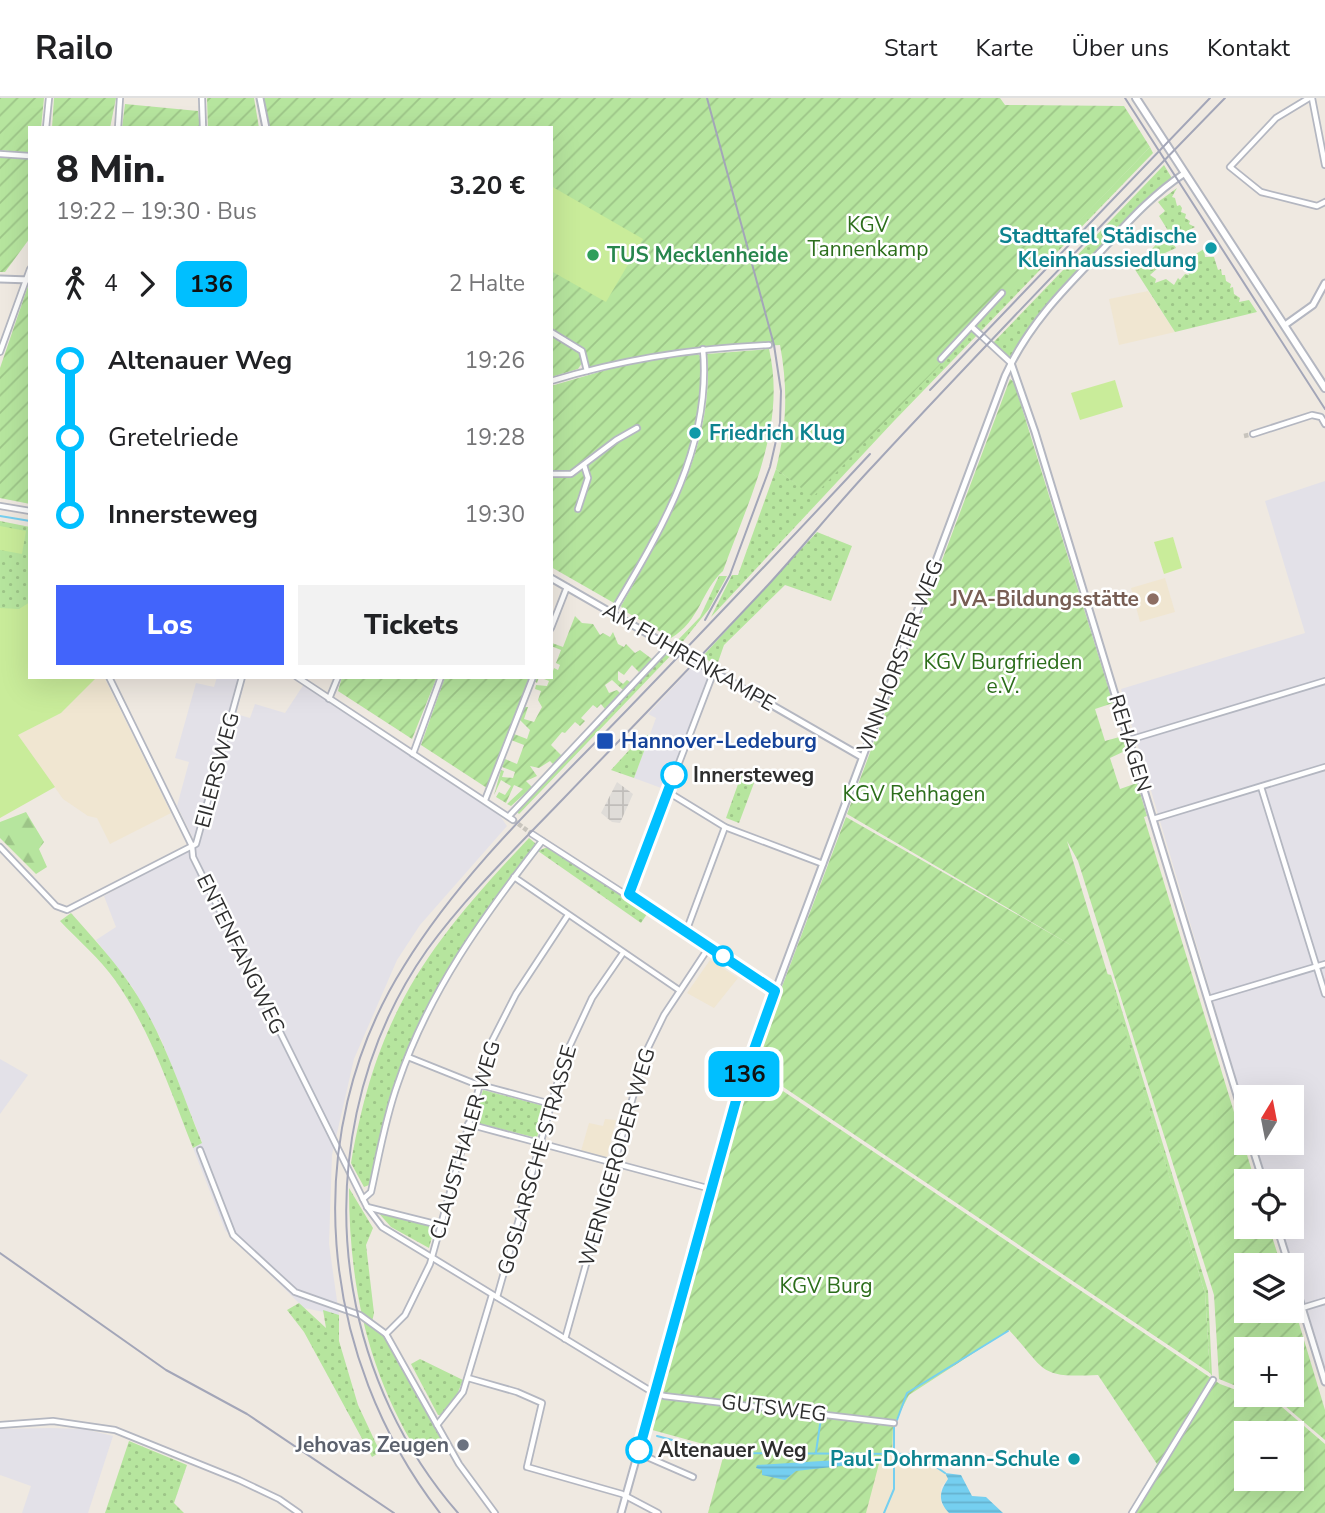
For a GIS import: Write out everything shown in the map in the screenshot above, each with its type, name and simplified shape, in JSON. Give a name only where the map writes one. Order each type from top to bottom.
[{"type":"main road","points":[[1136,98],[1325,388]]},
{"type":"street","points":[[46,126],[49,98]]},
{"type":"street","points":[[118,126],[120,98]]},
{"type":"street","points":[[202,98],[203,126]]},
{"type":"street","points":[[260,98],[266,126]]},
{"type":"street","points":[[1325,166],[1311,98],[1276,118],[1230,167],[1261,192],[1317,206],[1325,202]]},
{"type":"street","points":[[0,154],[28,156]]},
{"type":"street","name":"VINNHORSTER WEG","points":[[621,1513],[744,1075],[1011,363],[1026,334],[1054,299],[1156,193],[1185,173]]},
{"type":"street","points":[[0,279],[28,280],[0,352]]},
{"type":"street","points":[[1285,325],[1313,305],[1325,283]]},
{"type":"street","points":[[942,359],[1002,293]]},
{"type":"street","points":[[973,328],[1011,363]]},
{"type":"street","points":[[553,333],[582,351],[587,370]]},
{"type":"street","points":[[553,381],[587,370],[636,359],[703,349],[769,345]]},
{"type":"street","points":[[612,613],[654,540],[686,469],[704,404],[703,349]]},
{"type":"street","name":"REHAGEN","points":[[1011,363],[1017,373],[1234,1085]]},
{"type":"street","points":[[1253,434],[1312,415],[1321,418],[1325,424]]},
{"type":"street","points":[[553,474],[571,474],[616,440],[637,428]]},
{"type":"street","points":[[578,509],[588,478],[584,465]]},
{"type":"street","points":[[0,506],[28,511]]},
{"type":"street","name":"AM FUHRENKAMPE","points":[[553,579],[862,757]]},
{"type":"street","points":[[553,623],[566,587]]},
{"type":"street","points":[[300,679],[511,818],[669,646]]},
{"type":"street","points":[[629,894],[714,671]]},
{"type":"street","name":"ENTENFANGWEG","points":[[110,679],[192,846],[197,867],[367,1207],[382,1227],[431,1258]]},
{"type":"street","name":"EILERSWEG","points":[[0,847],[57,906],[67,910],[196,844],[241,679]]},
{"type":"street","points":[[329,699],[337,679]]},
{"type":"street","points":[[413,754],[440,679]]},
{"type":"street","points":[[485,800],[532,679]]},
{"type":"street","points":[[1129,740],[1325,681]]},
{"type":"street","points":[[1153,819],[1325,767]]},
{"type":"street","points":[[1261,787],[1325,994]]},
{"type":"street","points":[[668,792],[725,827],[822,864]]},
{"type":"street","points":[[687,929],[725,827]]},
{"type":"street","points":[[533,834],[775,991]]},
{"type":"street","points":[[363,1199],[371,1192],[388,1114],[408,1057],[450,969],[542,841]]},
{"type":"street","points":[[514,877],[679,990]]},
{"type":"street","name":"CLAUSTHALER WEG","points":[[386,1334],[405,1315],[431,1258],[492,1041],[507,1010],[568,915]]},
{"type":"street","name":"WERNIGERODER WEG","points":[[565,1339],[645,1055],[679,990],[709,947]]},
{"type":"street","name":"GOSLARSCHE STRASSE","points":[[437,1425],[455,1405],[468,1378],[565,1056],[577,1028],[624,953]]},
{"type":"street","points":[[1208,999],[1325,964]]},
{"type":"street","points":[[408,1057],[479,1084],[551,1104]]},
{"type":"street","points":[[468,1124],[711,1189]]},
{"type":"street","points":[[200,1150],[233,1235],[295,1292],[360,1315],[386,1334],[459,1464],[495,1513]]},
{"type":"street","points":[[367,1207],[439,1225]]},
{"type":"street","points":[[431,1258],[655,1392]]},
{"type":"street","points":[[1304,1307],[1325,1301]]},
{"type":"street","points":[[1304,1314],[1325,1382]]},
{"type":"street","points":[[468,1378],[517,1392],[542,1403],[527,1467],[626,1497],[658,1513]]},
{"type":"street","points":[[1132,1513],[1213,1380]]},
{"type":"street","name":"GUTSWEG","points":[[655,1392],[664,1396],[894,1423]]},
{"type":"street","points":[[0,1425],[54,1421],[115,1430],[239,1480],[279,1499],[299,1513]]},
{"type":"street","points":[[638,1453],[693,1477]]},
{"type":"shaded area","points":[[1148,291],[1175,332],[1119,345],[1109,299]]},
{"type":"shaded area","points":[[1325,481],[1325,1368],[1304,1301],[1304,1253],[1289,1253],[1285,1239],[1304,1239],[1304,1169],[1263,1169],[1259,1155],[1304,1155],[1304,1085],[1238,1085],[1121,689],[1305,633],[1265,501]]},
{"type":"shaded area","name":"JVA-Bildungsstätte","points":[[1165,578],[1175,612],[1140,622],[1131,588]]},
{"type":"shaded area","points":[[697,662],[714,671],[664,789],[634,778],[656,718],[648,714]]},
{"type":"shaded area","points":[[95,679],[105,679],[171,813],[110,844],[97,818],[88,816],[63,799],[18,735],[61,713]]},
{"type":"shaded area","points":[[216,679],[245,679],[236,714],[250,718],[255,704],[285,713],[304,684],[498,813],[507,826],[420,925],[397,960],[354,1059],[332,1155],[329,1244],[339,1315],[304,1308],[225,1230],[193,1148],[202,1142],[161,1039],[133,988],[96,940],[116,927],[104,896],[196,844],[177,806],[189,762],[175,758],[196,683],[214,687]]},
{"type":"shaded area","points":[[617,782],[633,794],[620,823],[612,822],[601,813]]},
{"type":"shaded area","points":[[710,960],[738,978],[714,1008],[687,993]]},
{"type":"shaded area","points":[[0,1059],[28,1075],[0,1114]]},
{"type":"shaded area","points":[[605,1119],[616,1120],[607,1158],[581,1151],[589,1123],[603,1126]]},
{"type":"shaded area","points":[[893,1426],[893,1452],[923,1455],[945,1473],[948,1479],[941,1487],[941,1503],[949,1513],[708,1513],[725,1449]]},
{"type":"shaded area","points":[[0,1429],[84,1429],[113,1436],[88,1513],[22,1513],[31,1486],[0,1475]]},
{"type":"green space","points":[[0,98],[44,98],[41,126],[28,126],[28,153],[0,150]]},
{"type":"green space","points":[[54,98],[116,98],[110,126],[52,126]]},
{"type":"green space","points":[[207,98],[254,98],[259,126],[208,126]]},
{"type":"green space","name":"KGV Tannenkamp","points":[[260,98],[1000,98],[1005,105],[1124,106],[1150,147],[813,497],[776,469],[785,407],[780,345],[703,349],[587,371],[582,351],[553,333],[553,126],[266,126]]},
{"type":"green space","points":[[125,104],[198,111],[200,126],[122,126]]},
{"type":"green space","points":[[1150,147],[1153,153],[893,422],[711,617],[732,575],[738,575],[776,469],[813,496]]},
{"type":"green space","points":[[0,157],[28,159],[28,241],[5,272],[0,272]]},
{"type":"green space","points":[[1164,165],[1173,180],[1054,299],[1011,363],[991,345]]},
{"type":"green space","name":"TUS Mecklenheide","points":[[553,187],[643,239],[606,302],[553,272]]},
{"type":"green space","points":[[1177,188],[1172,197],[1175,198],[1177,206],[1182,208],[1181,212],[1186,214],[1185,218],[1190,221],[1189,224],[1195,227],[1181,234],[1183,238],[1175,242],[1159,216],[1165,211],[1158,202]]},
{"type":"green space","points":[[1167,233],[1176,248],[1156,257],[1159,267],[1150,275],[1156,279],[1155,283],[1166,279],[1174,285],[1178,278],[1180,280],[1185,274],[1189,275],[1186,266],[1193,263],[1189,258],[1204,249],[1205,257],[1214,257],[1218,270],[1221,269],[1226,281],[1231,284],[1230,288],[1233,287],[1234,294],[1240,298],[1239,302],[1249,300],[1257,312],[1175,332],[1134,268]]},
{"type":"green space","points":[[28,286],[28,504],[0,498],[0,368]]},
{"type":"green space","points":[[553,336],[578,350],[582,363],[578,369],[553,376]]},
{"type":"green space","points":[[769,349],[773,406],[769,434],[754,489],[723,571],[688,623],[671,638],[623,610],[621,606],[670,517],[695,454],[703,422],[707,354]]},
{"type":"green space","points":[[697,353],[701,357],[701,390],[697,423],[677,486],[648,546],[614,603],[553,568],[553,385],[630,363]]},
{"type":"green space","points":[[1010,379],[1014,382],[1113,703],[1095,709],[1105,741],[1123,736],[1127,750],[1110,758],[1120,789],[1137,783],[1147,816],[1144,817],[1234,1112],[1234,1155],[1247,1155],[1251,1169],[1234,1169],[1234,1239],[1273,1239],[1277,1253],[1234,1253],[1234,1323],[1299,1323],[1303,1337],[1234,1337],[1234,1385],[1219,1379],[1214,1295],[1078,861],[1067,841],[1205,1293],[1210,1373],[752,1066],[846,817],[1076,948],[847,814]]},
{"type":"green space","points":[[1115,380],[1123,407],[1080,420],[1071,393]]},
{"type":"green space","points":[[0,521],[28,527],[28,615],[0,614]]},
{"type":"green space","points":[[0,526],[26,531],[22,554],[0,550]]},
{"type":"green space","points":[[817,532],[852,546],[831,601],[785,585],[724,645],[717,665],[702,657]]},
{"type":"green space","points":[[1173,537],[1182,568],[1164,574],[1154,542]]},
{"type":"green space","points":[[719,576],[727,576],[709,609],[676,650],[519,814],[515,810],[700,617]]},
{"type":"green space","points":[[28,603],[28,679],[95,679],[61,713],[18,735],[55,787],[0,818],[0,608],[19,609]]},
{"type":"green space","points":[[575,616],[582,623],[593,624],[600,635],[603,633],[610,637],[613,632],[618,644],[624,647],[626,644],[635,653],[640,650],[652,659],[639,672],[632,665],[624,675],[618,671],[618,680],[623,684],[627,680],[630,682],[623,690],[612,680],[605,685],[609,693],[617,690],[620,693],[605,709],[601,704],[597,708],[593,705],[581,718],[585,721],[580,726],[575,722],[565,733],[562,732],[551,745],[562,756],[553,764],[550,761],[539,768],[530,766],[537,776],[526,781],[532,787],[511,806],[507,804],[523,789],[514,785],[506,803],[496,797],[499,792],[505,795],[511,786],[501,780],[494,795],[501,770],[504,771],[502,777],[513,778],[515,772],[502,767],[505,759],[517,764],[524,745],[511,740],[514,734],[527,739],[530,730],[519,719],[524,707],[528,707],[524,719],[534,722],[542,707],[538,700],[541,691],[535,689],[536,685],[547,686],[549,681],[544,679],[553,679],[554,668],[558,670],[560,665],[556,663],[561,650],[553,647],[553,643],[563,647]]},
{"type":"green space","points":[[341,679],[436,679],[412,739],[338,691]]},
{"type":"green space","points":[[444,679],[529,679],[487,788],[421,745]]},
{"type":"green space","points":[[643,735],[650,735],[634,778],[611,770]]},
{"type":"green space","points":[[743,770],[757,775],[739,823],[726,818]]},
{"type":"green space","points":[[26,812],[44,842],[39,849],[47,867],[36,874],[0,838],[0,822]]},
{"type":"green space","points":[[529,838],[535,843],[532,853],[474,930],[429,1008],[394,1092],[369,1185],[364,1187],[351,1163],[375,1064],[392,1023],[411,985],[434,949],[461,914]]},
{"type":"green space","points":[[552,848],[649,911],[641,923],[538,851]]},
{"type":"green space","points":[[71,913],[119,969],[154,1026],[202,1143],[193,1148],[159,1061],[128,999],[103,965],[60,921]]},
{"type":"green space","points":[[1107,974],[1111,975],[1208,1291],[1212,1376],[1205,1293]]},
{"type":"green space","name":"KGV Burg","points":[[750,1069],[1220,1384],[1234,1389],[1234,1407],[1282,1407],[1298,1421],[1234,1421],[1234,1491],[1304,1491],[1304,1426],[1325,1444],[1325,1513],[1129,1513],[1157,1464],[1098,1375],[1064,1375],[1045,1369],[1009,1330],[909,1395],[893,1426],[892,1455],[881,1456],[866,1513],[708,1513],[725,1450],[645,1428],[695,1247]]},
{"type":"green space","points":[[483,1090],[544,1106],[537,1138],[474,1122]]},
{"type":"green space","points":[[349,1188],[373,1228],[366,1245],[374,1313],[372,1322],[386,1334],[442,1438],[418,1453],[386,1390],[364,1325],[353,1258]]},
{"type":"green space","points":[[376,1210],[435,1226],[429,1248],[391,1227]]},
{"type":"green space","points":[[299,1303],[326,1328],[323,1310],[339,1315],[339,1341],[358,1405],[380,1452],[372,1457],[304,1332],[287,1310]]},
{"type":"green space","points":[[1304,1340],[1325,1410],[1325,1440],[1286,1407],[1304,1407]]},
{"type":"green space","points":[[420,1359],[463,1380],[456,1397],[441,1415],[438,1415],[411,1364]]},
{"type":"green space","points":[[129,1441],[187,1465],[174,1503],[184,1513],[105,1513]]},
{"type":"water","points":[[869,1458],[868,1463],[796,1471],[785,1480],[762,1475],[762,1470],[756,1468],[757,1465]]},
{"type":"water","points":[[945,1473],[961,1475],[972,1496],[986,1497],[1003,1513],[949,1513],[941,1496],[948,1479]]},
{"type":"waterway","points":[[0,516],[28,521]]},
{"type":"waterway","points":[[897,1420],[907,1393],[1008,1331]]},
{"type":"waterway","points":[[816,1452],[821,1418]]},
{"type":"waterway","points":[[884,1513],[894,1489],[894,1426]]},
{"type":"waterway","points":[[657,1436],[722,1453],[917,1454],[945,1473]]},
{"type":"tunnel","points":[[1244,436],[1253,434]]},
{"type":"tunnel","points":[[513,820],[532,834]]},
{"type":"tram line","points":[[1125,98],[1325,409]]},
{"type":"railway","points":[[705,620],[730,575],[770,467],[780,423],[781,391],[774,345],[707,98]]},
{"type":"railway","points":[[930,390],[1210,98]]},
{"type":"railway","points":[[458,1513],[420,1463],[390,1409],[378,1380],[359,1321],[348,1246],[346,1201],[349,1157],[357,1113],[368,1070],[403,988],[442,930],[493,872],[743,612],[860,480],[961,372],[1225,98]]},
{"type":"railway","points":[[440,1513],[399,1452],[368,1386],[347,1316],[337,1245],[336,1173],[347,1101],[370,1032],[404,966],[427,931],[480,864],[870,454]]},
{"type":"railway","points":[[0,1253],[166,1370],[247,1414],[394,1513]]},
{"type":"bus line","name":"136","points":[[639,1450],[737,1097],[775,991],[629,894],[674,775]]},
{"type":"place","name":"Stadttafel Städische Kleinhaussiedlung","points":[[1211,248]]},
{"type":"place","name":"TUS Mecklenheide","points":[[593,255]]},
{"type":"place","name":"Friedrich Klug","points":[[695,433]]},
{"type":"place","name":"JVA-Bildungsstätte","points":[[1153,599]]},
{"type":"place","name":"Hannover-Ledeburg","points":[[605,741]]},
{"type":"place","name":"Innersteweg","points":[[674,775]]},
{"type":"place","name":"Jehovas Zeugen","points":[[463,1445]]},
{"type":"place","name":"Altenauer Weg","points":[[639,1450]]},
{"type":"place","name":"Paul-Dohrmann-Schule","points":[[1074,1459]]},
{"type":"park label","name":"KGV Burgfrieden e.V.","points":[[1003,674]]},
{"type":"park label","name":"KGV Rehhagen","points":[[914,794]]}]
